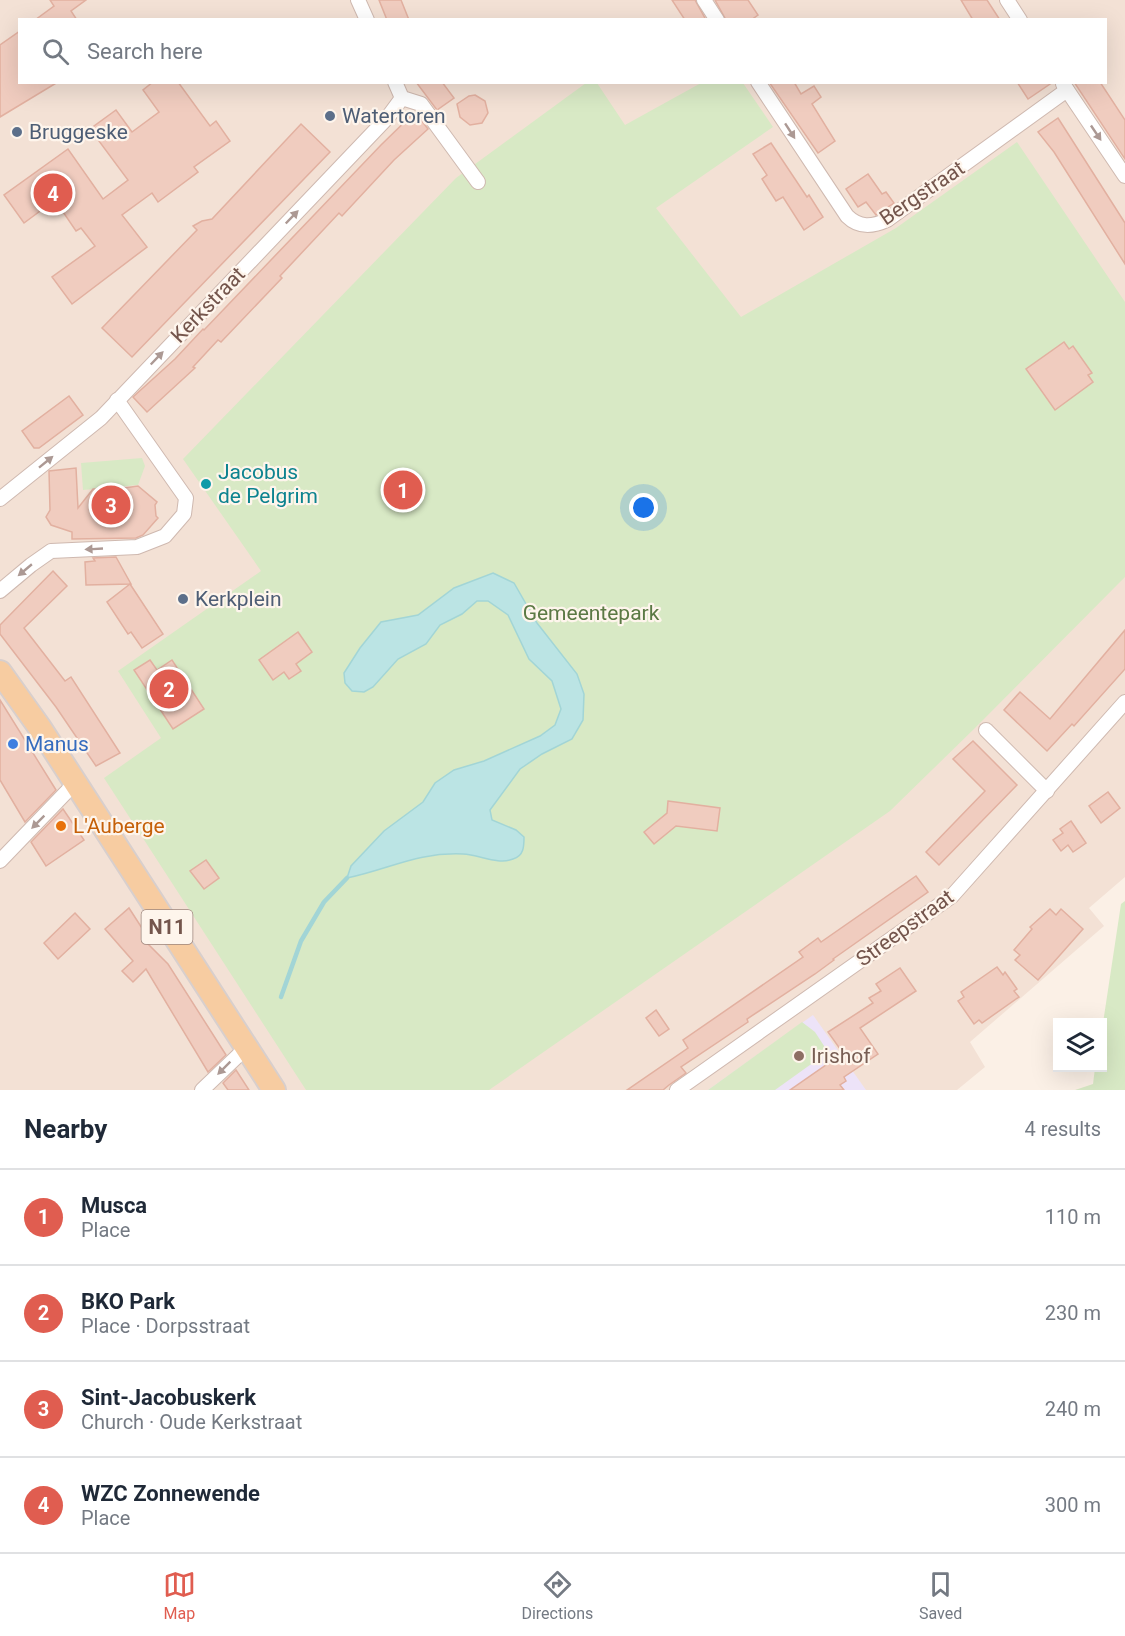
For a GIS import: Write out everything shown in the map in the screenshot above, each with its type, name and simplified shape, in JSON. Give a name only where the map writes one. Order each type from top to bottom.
[{"type":"main road","name":"N11","points":[[0,672],[75,783],[274,1090]]},
{"type":"street","points":[[358,0],[366,18]]},
{"type":"street","points":[[704,0],[716,18]]},
{"type":"street","points":[[1007,0],[1019,18]]},
{"type":"street","points":[[396,84],[402,98],[422,104],[478,183]]},
{"type":"street","name":"Bergstraat","points":[[759,84],[847,216],[854,223],[874,226],[886,220],[1064,86]]},
{"type":"street","points":[[1064,86],[1125,176]]},
{"type":"street","name":"Kerkstraat","points":[[0,499],[101,418],[388,117],[402,98]]},
{"type":"street","points":[[0,591],[31,565],[51,552],[137,547],[165,536],[184,514],[186,498],[117,400]]},
{"type":"street","name":"Streepstraat","points":[[677,1090],[952,896],[1125,702]]},
{"type":"street","points":[[986,730],[1047,791]]},
{"type":"street","points":[[0,861],[75,783]]},
{"type":"street","points":[[202,1090],[246,1048]]},
{"type":"shaded area","points":[[0,0],[1125,0],[1125,877],[1089,908],[1104,926],[970,1042],[985,1067],[957,1090],[0,1090]]},
{"type":"shaded area","name":"Irishof","points":[[813,1015],[866,1090],[708,1090]]},
{"type":"green space","name":"Gemeentepark","points":[[585,84],[598,84],[625,125],[699,84],[744,84],[773,127],[656,208],[741,317],[896,228],[1017,142],[1125,302],[1125,577],[890,811],[489,1090],[306,1090],[104,778],[161,738],[118,671],[261,571],[183,459],[456,178]]},
{"type":"green space","points":[[142,458],[145,466],[138,485],[83,490],[81,463]]},
{"type":"green space","points":[[1125,901],[1125,1090],[1075,1090],[1093,1084],[1094,1072],[1107,1072],[1107,1018],[1104,1018],[1121,904]]},
{"type":"green space","name":"Irishof","points":[[802,1022],[815,1032],[828,1052],[775,1090],[708,1090]]},
{"type":"water","points":[[493,573],[514,583],[537,623],[577,674],[584,694],[583,720],[572,739],[542,754],[520,769],[490,810],[492,820],[516,830],[524,837],[521,853],[517,858],[507,861],[463,854],[417,858],[347,878],[351,866],[384,831],[423,802],[435,783],[454,770],[484,761],[540,736],[555,725],[561,709],[552,681],[529,659],[508,615],[488,601],[477,601],[462,614],[440,625],[426,644],[398,659],[373,687],[364,692],[352,691],[345,683],[344,673],[381,622],[418,615],[454,588]]},
{"type":"building","points":[[50,0],[86,0],[71,11],[76,18],[38,18],[54,6]]},
{"type":"building","points":[[379,0],[401,0],[408,18],[386,18]]},
{"type":"building","points":[[672,0],[695,0],[705,18],[684,18]]},
{"type":"building","points":[[715,0],[748,0],[758,15],[754,18],[725,18]]},
{"type":"building","points":[[961,0],[987,0],[999,18],[972,18]]},
{"type":"building","points":[[18,32],[18,84],[55,84],[0,117],[0,45]]},
{"type":"building","points":[[150,84],[179,84],[210,126],[216,121],[230,141],[194,167],[198,172],[158,202],[152,193],[122,215],[147,247],[72,304],[52,277],[95,246],[81,228],[76,231],[55,200],[24,223],[4,195],[68,149],[103,199],[128,180],[90,129],[116,110],[132,132],[159,112],[143,90]]},
{"type":"building","points":[[418,84],[444,84],[454,98],[437,110]]},
{"type":"building","points":[[770,84],[795,84],[801,94],[814,86],[821,97],[812,104],[835,141],[818,153]]},
{"type":"building","points":[[1018,84],[1050,84],[1028,99]]},
{"type":"building","points":[[1075,84],[1101,84],[1125,120],[1125,159]]},
{"type":"building","points":[[475,95],[485,101],[488,113],[482,123],[470,125],[460,117],[457,104]]},
{"type":"building","points":[[415,112],[428,129],[394,160],[342,216],[339,213],[280,276],[282,278],[221,342],[218,340],[193,367],[195,368],[147,412],[133,397],[204,330]]},
{"type":"building","points":[[1058,118],[1125,223],[1125,264],[1054,152],[1038,132]]},
{"type":"building","points":[[301,124],[330,152],[132,357],[102,328],[197,230],[193,226],[212,219]]},
{"type":"building","points":[[771,143],[823,217],[804,230],[783,197],[776,201],[762,179],[767,175],[753,154]]},
{"type":"building","points":[[868,174],[882,194],[886,192],[894,203],[876,215],[866,202],[858,207],[846,189]]},
{"type":"building","points":[[1064,342],[1069,349],[1073,346],[1092,373],[1088,375],[1093,382],[1055,410],[1026,369]]},
{"type":"building","points":[[69,396],[83,415],[39,448],[34,448],[22,431]]},
{"type":"building","points":[[76,468],[78,508],[93,489],[138,486],[157,502],[155,505],[158,518],[143,535],[136,538],[72,539],[72,532],[51,525],[46,517],[50,510],[49,471]]},
{"type":"building","points":[[116,557],[131,584],[86,585],[85,562],[95,561],[93,558]]},
{"type":"building","points":[[53,571],[67,586],[24,628],[65,681],[71,677],[120,753],[96,766],[56,707],[0,634],[0,625]]},
{"type":"building","points":[[130,584],[163,634],[142,648],[131,632],[128,634],[107,602]]},
{"type":"building","points":[[1125,630],[1125,669],[1074,726],[1072,724],[1047,751],[1004,710],[1020,692],[1050,719]]},
{"type":"building","points":[[298,632],[312,652],[296,664],[301,671],[289,679],[284,672],[273,680],[259,660]]},
{"type":"building","points":[[150,660],[157,670],[172,660],[204,709],[173,729],[134,670]]},
{"type":"building","points":[[0,700],[56,790],[25,822],[0,780]]},
{"type":"building","points":[[973,741],[1017,785],[939,865],[926,852],[985,791],[953,759]]},
{"type":"building","points":[[1108,792],[1120,808],[1101,823],[1089,806]]},
{"type":"building","points":[[668,801],[720,808],[717,831],[676,826],[654,844],[644,832],[667,813]]},
{"type":"building","name":"L'Auberge","points":[[63,809],[84,840],[46,866],[31,842]]},
{"type":"building","points":[[1071,821],[1086,843],[1073,852],[1068,845],[1061,851],[1053,840],[1063,833],[1060,829]]},
{"type":"building","points":[[206,860],[219,878],[204,889],[190,871]]},
{"type":"building","points":[[916,876],[928,892],[815,974],[747,1019],[748,1022],[681,1067],[686,1073],[663,1090],[627,1090],[688,1048],[683,1040],[803,957],[799,952],[818,938],[821,942]]},
{"type":"building","points":[[129,908],[149,939],[146,942],[168,964],[226,1055],[208,1072],[146,969],[133,982],[122,971],[133,961],[105,929]]},
{"type":"building","points":[[1050,909],[1056,915],[1061,909],[1083,929],[1038,980],[1015,960],[1020,955],[1014,950],[1032,929],[1030,927]]},
{"type":"building","points":[[75,913],[90,929],[58,959],[44,943]]},
{"type":"building","points":[[997,967],[1003,975],[1005,972],[1017,989],[1014,991],[1019,997],[982,1023],[979,1020],[974,1024],[958,1001],[964,997],[961,992]]},
{"type":"building","points":[[900,968],[916,991],[860,1028],[878,1054],[844,1077],[846,1081],[840,1085],[844,1090],[790,1090],[843,1053],[828,1032],[873,1003],[869,998],[881,991],[876,984]]},
{"type":"building","points":[[656,1010],[669,1029],[659,1036],[646,1018]]},
{"type":"building","points":[[236,1070],[249,1090],[228,1090],[223,1083]]},
{"type":"waterway","points":[[281,997],[301,941],[324,902],[347,878]]},
{"type":"place","name":"Watertoren","points":[[330,116]]},
{"type":"place","name":"Bruggeske","points":[[17,132]]},
{"type":"place","name":"WZC Zonnewende","points":[[53,193]]},
{"type":"place","name":"Jacobus de Pelgrim","points":[[206,484]]},
{"type":"place","name":"Musca","points":[[403,490]]},
{"type":"place","name":"Sint-Jacobuskerk","points":[[111,505]]},
{"type":"place","name":"Kerkplein","points":[[183,599]]},
{"type":"place","name":"BKO Park","points":[[169,689]]},
{"type":"place","name":"Manus","points":[[13,744]]},
{"type":"place","name":"L'Auberge","points":[[61,826]]},
{"type":"place","name":"Irishof","points":[[799,1056]]}]
